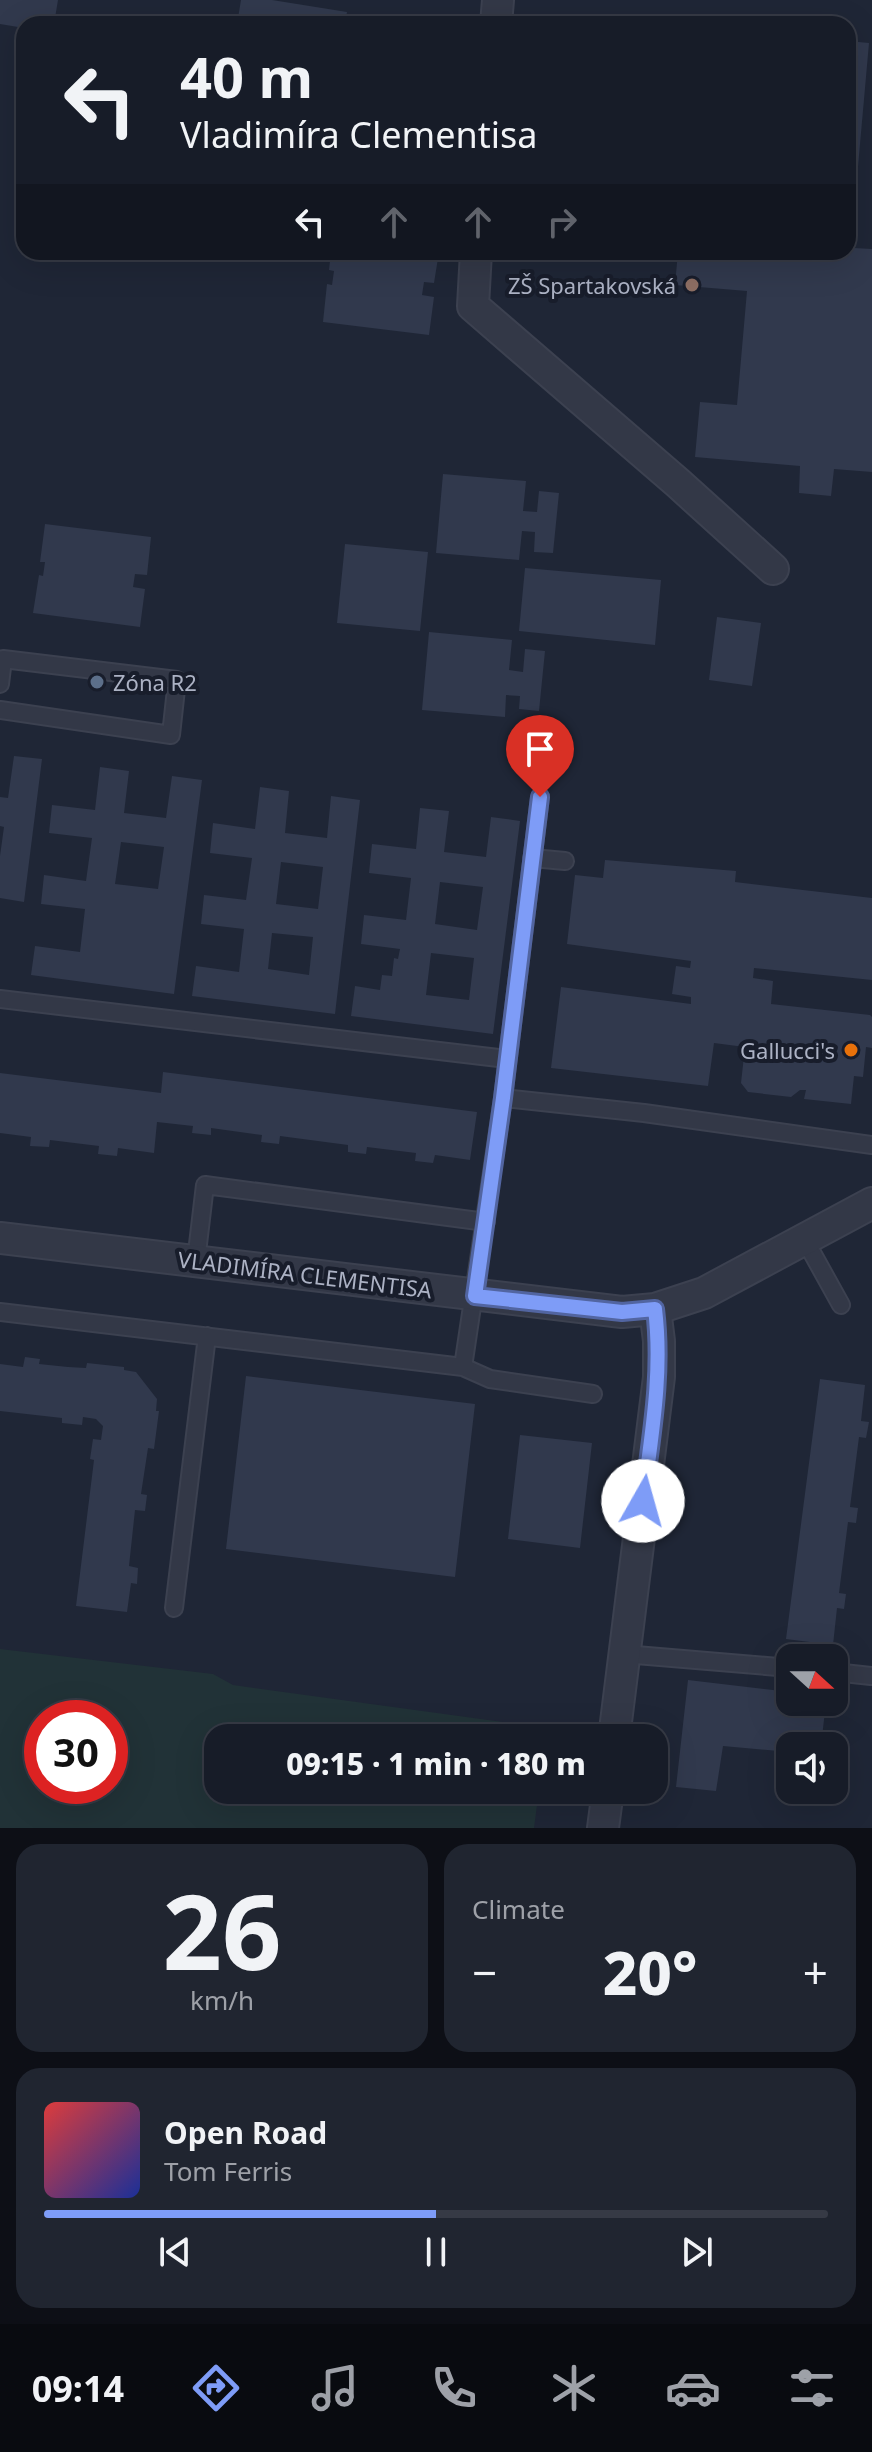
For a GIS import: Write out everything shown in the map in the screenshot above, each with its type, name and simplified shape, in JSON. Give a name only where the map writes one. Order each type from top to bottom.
[{"type":"street","points":[[476,260],[473,306],[773,569]]},
{"type":"street","name":"VLADIMÍRA CLEMENTISA","points":[[0,1238],[622,1312],[655,1309],[704,1293],[872,1203]]},
{"type":"street","points":[[616,1724],[659,1377],[655,1309]]},
{"type":"street","points":[[603,1828],[606,1804]]},
{"type":"lane","points":[[0,684],[3,659],[177,680],[171,735],[0,710]]},
{"type":"lane","points":[[463,1367],[503,1098],[540,797]]},
{"type":"lane","points":[[532,858],[565,861]]},
{"type":"lane","points":[[0,999],[507,1059]]},
{"type":"lane","points":[[503,1098],[644,1113],[872,1145]]},
{"type":"lane","points":[[196,1261],[205,1185],[486,1222]]},
{"type":"lane","points":[[805,1240],[841,1305]]},
{"type":"lane","points":[[0,1312],[463,1367],[490,1379],[593,1394]]},
{"type":"lane","points":[[174,1608],[207,1336]]},
{"type":"lane","points":[[624,1654],[776,1667]]},
{"type":"lane","points":[[848,1674],[871,1676]]},
{"type":"shaded area","points":[[0,1649],[213,1674],[233,1685],[518,1724],[204,1724],[204,1804],[537,1804],[534,1828],[0,1828]]},
{"type":"building","points":[[0,0],[58,0],[55,16],[16,16],[16,27],[0,24]]},
{"type":"building","points":[[241,0],[272,0],[347,12],[346,16],[238,16]]},
{"type":"building","points":[[856,42],[869,43],[856,189]]},
{"type":"building","name":"ZŠ Spartakovská","points":[[856,248],[872,249],[872,472],[834,469],[831,496],[799,493],[800,466],[695,457],[700,402],[737,405],[747,291],[675,285],[677,260],[856,260]]},
{"type":"building","points":[[330,260],[438,260],[434,283],[424,282],[422,295],[434,297],[429,335],[323,322],[327,284],[332,285],[334,271],[329,270]]},
{"type":"building","points":[[443,474],[526,481],[523,511],[537,512],[539,491],[559,493],[553,553],[534,552],[535,532],[522,531],[519,560],[436,553]]},
{"type":"building","points":[[45,524],[151,537],[147,575],[135,574],[133,587],[145,589],[140,627],[33,613],[39,575],[43,576],[45,562],[40,562]]},
{"type":"building","points":[[345,544],[428,552],[420,631],[337,623]]},
{"type":"building","points":[[525,568],[661,580],[655,645],[519,631]]},
{"type":"building","points":[[717,617],[761,623],[752,686],[709,680]]},
{"type":"building","points":[[429,632],[512,640],[509,670],[523,672],[525,649],[545,651],[539,711],[519,709],[520,696],[506,695],[505,717],[422,710]]},
{"type":"building","points":[[14,756],[42,759],[24,902],[0,898],[4,827],[0,826],[0,797],[8,798]]},
{"type":"building","points":[[100,767],[129,771],[124,813],[166,818],[172,776],[202,780],[174,994],[31,975],[35,946],[80,952],[85,909],[41,904],[44,875],[86,881],[92,838],[49,833],[52,805],[95,810]],"holes":[[[121,842],[164,847],[158,889],[115,884]]]},
{"type":"building","points":[[260,787],[289,791],[285,833],[327,838],[331,796],[360,800],[335,1014],[192,996],[196,966],[239,972],[244,929],[201,924],[204,895],[246,900],[252,858],[210,853],[213,823],[255,829]],"holes":[[[281,862],[323,867],[318,909],[276,904]],[[272,933],[313,937],[309,975],[268,969]]]},
{"type":"building","points":[[420,808],[449,811],[444,852],[486,857],[491,817],[520,821],[493,1034],[351,1016],[355,986],[380,990],[382,975],[392,976],[394,958],[398,959],[400,949],[361,944],[364,915],[406,920],[411,878],[369,873],[372,844],[416,849]],"holes":[[[440,882],[483,887],[477,930],[435,924]],[[431,953],[474,958],[469,1000],[426,995]]]},
{"type":"building","points":[[605,860],[736,871],[735,882],[872,898],[872,980],[754,968],[753,978],[773,981],[771,1004],[872,1017],[872,1048],[866,1047],[863,1077],[854,1076],[851,1104],[804,1099],[806,1090],[800,1090],[791,1097],[748,1092],[741,1083],[745,1047],[714,1043],[708,1086],[551,1068],[561,987],[691,1004],[691,997],[672,994],[676,966],[690,968],[691,961],[567,944],[575,875],[603,878]]},
{"type":"building","points":[[163,1072],[477,1112],[470,1160],[435,1155],[433,1163],[415,1161],[416,1153],[367,1147],[366,1154],[348,1152],[348,1145],[280,1136],[279,1144],[261,1142],[262,1135],[211,1128],[211,1135],[192,1133],[193,1126],[157,1122],[154,1153],[118,1148],[117,1156],[98,1154],[99,1146],[50,1140],[49,1147],[30,1146],[31,1137],[0,1133],[0,1073],[161,1093]]},
{"type":"building","points":[[25,1357],[40,1359],[39,1364],[68,1367],[86,1368],[87,1363],[124,1367],[124,1370],[136,1372],[157,1399],[156,1411],[159,1411],[154,1449],[148,1448],[141,1494],[147,1495],[145,1511],[135,1510],[129,1566],[138,1568],[137,1584],[131,1583],[127,1612],[76,1606],[94,1460],[90,1459],[93,1439],[101,1440],[103,1426],[96,1419],[83,1417],[82,1425],[62,1423],[62,1418],[0,1411],[0,1364],[23,1367]]},
{"type":"building","points":[[246,1376],[475,1404],[455,1577],[226,1549]]},
{"type":"building","points":[[820,1379],[865,1385],[861,1421],[869,1422],[866,1438],[859,1437],[850,1507],[858,1508],[856,1523],[848,1522],[839,1593],[846,1594],[844,1609],[837,1608],[833,1644],[786,1639]]},
{"type":"building","points":[[520,1435],[592,1443],[580,1548],[508,1539]]},
{"type":"building","points":[[688,1680],[776,1690],[776,1716],[824,1716],[823,1732],[776,1732],[776,1751],[723,1746],[716,1791],[676,1787]]},
{"type":"place","name":"ZŠ Spartakovská","points":[[692,285]]},
{"type":"place","name":"Zóna R2","points":[[97,682]]},
{"type":"place","name":"Gallucci's","points":[[851,1050]]},
{"type":"route","points":[[540,797],[475,1296],[622,1312],[655,1309],[659,1377],[643,1501]]}]
